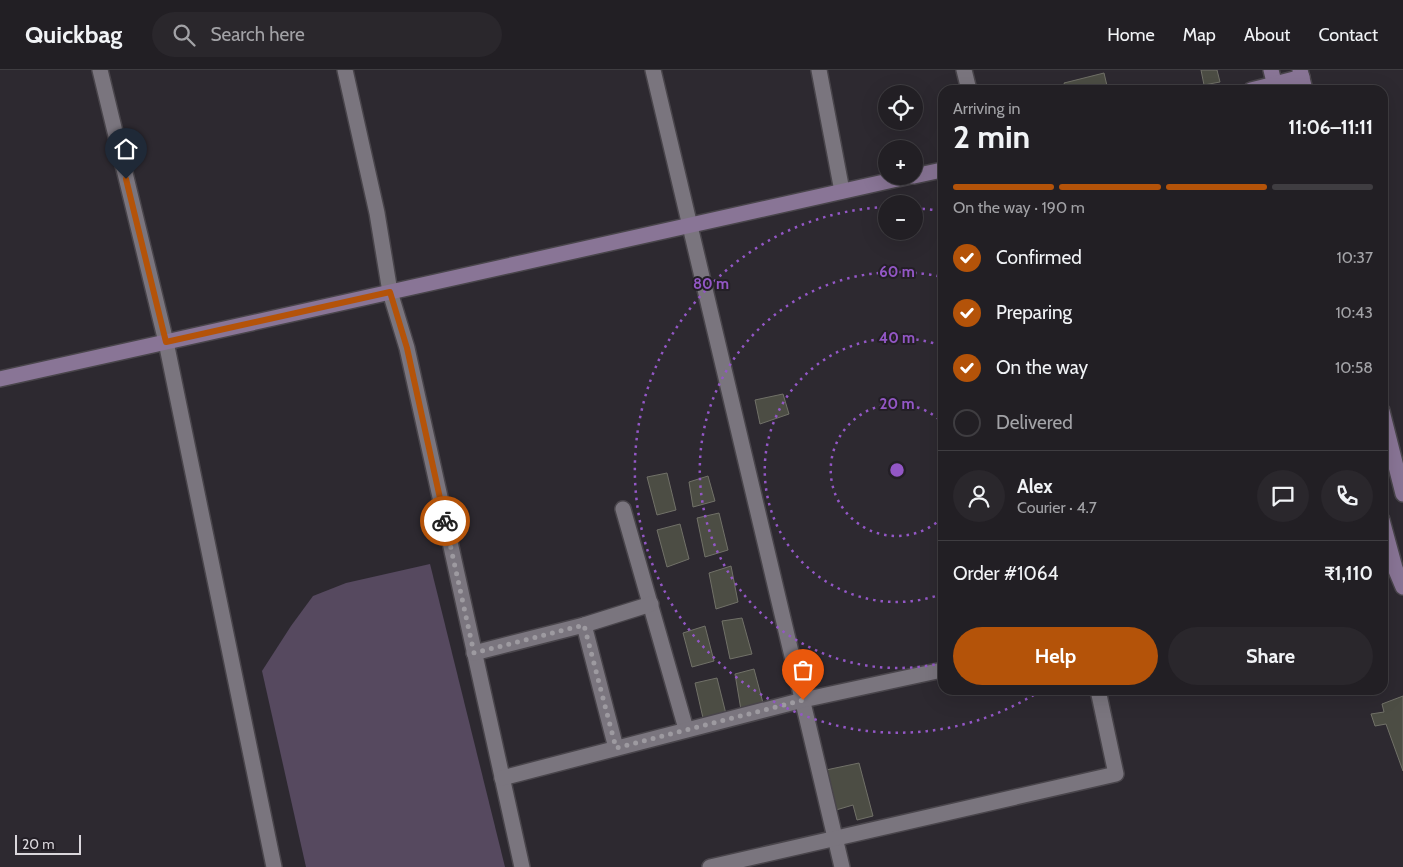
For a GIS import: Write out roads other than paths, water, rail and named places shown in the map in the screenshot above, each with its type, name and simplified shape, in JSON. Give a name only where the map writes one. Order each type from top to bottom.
[{"type":"street","points":[[100,70],[166,342],[274,867]]},
{"type":"street","points":[[345,70],[377,213],[390,292],[407,348],[522,867]]},
{"type":"street","points":[[653,70],[842,867]]},
{"type":"street","points":[[819,70],[842,191]]},
{"type":"street","points":[[964,70],[968,85]]},
{"type":"street","points":[[1274,81],[1302,79]]},
{"type":"street","points":[[923,174],[938,171]]},
{"type":"street","points":[[0,379],[878,183]]},
{"type":"street","points":[[1388,435],[1403,494]]},
{"type":"street","points":[[623,509],[686,729]]},
{"type":"street","points":[[1388,542],[1395,568],[1403,587]]},
{"type":"street","points":[[474,653],[584,625],[651,604]]},
{"type":"street","points":[[584,625],[616,748]]},
{"type":"street","points":[[502,778],[803,700],[938,671]]},
{"type":"street","points":[[710,867],[1116,774],[1099,695]]}]
